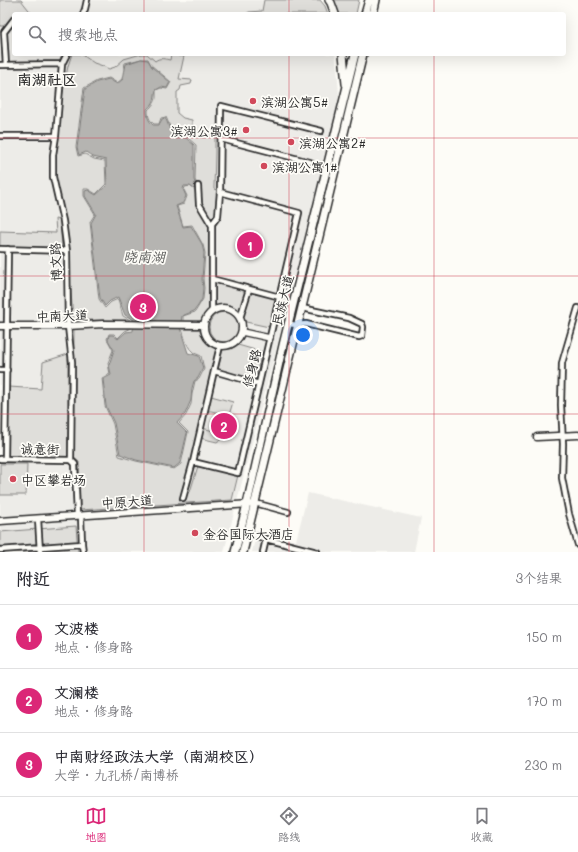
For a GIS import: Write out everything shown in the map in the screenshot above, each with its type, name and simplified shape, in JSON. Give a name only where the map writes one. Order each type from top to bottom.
[{"type":"main road","points":[[329,0],[334,12]]},
{"type":"main road","points":[[366,12],[374,0]]},
{"type":"main road","points":[[373,12],[374,0]]},
{"type":"main road","points":[[343,56],[346,89]]},
{"type":"main road","name":"民族大道","points":[[235,552],[288,324],[354,56]]},
{"type":"main road","name":"民族大道","points":[[243,552],[363,56]]},
{"type":"main road","points":[[220,308],[229,308],[240,318],[242,332],[236,342],[226,346],[220,346],[214,344],[208,338],[204,325],[206,319],[212,311],[220,308]]},
{"type":"main road","name":"中南大道","points":[[0,326],[68,326],[103,324],[204,325]]},
{"type":"main road","points":[[537,437],[578,435]]},
{"type":"main road","name":"中原大道","points":[[0,521],[255,503]]},
{"type":"street","points":[[84,12],[87,0]]},
{"type":"street","points":[[6,65],[2,32],[12,21]]},
{"type":"street","points":[[0,65],[62,64],[66,56]]},
{"type":"street","name":"博文路","points":[[62,64],[53,155],[54,177],[63,221],[67,251],[68,326],[72,362],[71,460]]},
{"type":"street","points":[[212,311],[212,224],[218,216],[220,192],[221,106],[321,131]]},
{"type":"street","points":[[0,136],[56,136]]},
{"type":"street","points":[[221,139],[310,162]]},
{"type":"street","points":[[198,186],[199,204],[211,224]]},
{"type":"street","name":"修身路","points":[[193,462],[238,472],[300,214],[220,192]]},
{"type":"street","points":[[0,249],[67,251]]},
{"type":"street","points":[[3,459],[8,249]]},
{"type":"street","points":[[212,279],[280,297]]},
{"type":"street","points":[[240,318],[249,289]]},
{"type":"street","points":[[288,324],[306,324],[359,337],[362,336],[362,324],[349,318],[302,308]]},
{"type":"street","points":[[578,308],[562,363],[561,405],[563,444],[562,478],[569,514],[578,545]]},
{"type":"street","points":[[242,332],[270,338]]},
{"type":"street","points":[[184,498],[220,346]]},
{"type":"street","points":[[0,370],[6,370]]},
{"type":"street","points":[[214,371],[259,384]]},
{"type":"street","name":"诚意街","points":[[3,459],[71,460],[75,464],[83,552]]},
{"type":"street","points":[[255,503],[288,512]]},
{"type":"street","points":[[38,519],[40,549]]},
{"type":"street","points":[[248,533],[318,552]]},
{"type":"street","points":[[263,552],[266,539]]},
{"type":"street","points":[[0,550],[40,549],[82,544]]},
{"type":"shaded area","points":[[0,0],[311,0],[322,12],[12,12],[12,56],[335,56],[339,95],[336,116],[224,552],[0,552]]},
{"type":"shaded area","points":[[0,0],[21,0],[30,12],[12,12],[12,26],[0,26]]},
{"type":"shaded area","points":[[264,0],[320,0],[327,12],[249,12],[262,11]]},
{"type":"shaded area","points":[[333,0],[359,0],[356,12],[338,12]]},
{"type":"shaded area","points":[[71,56],[84,56],[94,63],[109,69],[115,67],[124,59],[134,56],[149,56],[155,61],[161,59],[170,60],[171,56],[184,56],[179,79],[192,80],[191,84],[181,86],[180,90],[177,92],[177,113],[183,118],[192,120],[192,131],[215,132],[214,189],[219,191],[217,215],[211,224],[210,309],[204,315],[202,321],[183,321],[183,316],[195,312],[203,299],[205,253],[203,245],[192,225],[183,226],[177,206],[184,204],[187,196],[184,190],[185,187],[190,186],[194,189],[197,184],[195,180],[196,145],[180,131],[172,130],[166,117],[161,118],[159,124],[154,124],[150,119],[148,110],[155,101],[156,90],[161,88],[167,89],[171,82],[151,65],[148,59],[125,63],[122,79],[117,83],[109,78],[97,81],[84,88],[76,147],[78,156],[85,154],[94,159],[105,161],[106,184],[96,194],[88,189],[84,189],[84,196],[95,214],[90,222],[99,299],[105,308],[111,302],[118,299],[123,316],[130,320],[73,320],[65,222],[55,176],[55,155],[61,103]]},
{"type":"shaded area","points":[[55,219],[60,220],[62,248],[0,246],[0,231],[56,233]]},
{"type":"shaded area","points":[[214,281],[247,290],[240,312],[234,307],[227,305],[214,307]]},
{"type":"shaded area","points":[[250,291],[277,298],[269,327],[246,322],[243,316]]},
{"type":"shaded area","points":[[224,312],[230,313],[238,321],[238,333],[230,341],[224,342],[218,341],[210,333],[209,327],[210,321],[218,313]]},
{"type":"shaded area","points":[[74,327],[132,328],[125,331],[118,338],[114,334],[109,334],[107,339],[113,350],[108,363],[110,374],[102,378],[105,406],[113,424],[119,456],[174,469],[181,464],[188,432],[179,423],[186,415],[191,404],[195,381],[199,379],[204,369],[201,356],[194,353],[190,349],[182,329],[201,329],[206,341],[210,346],[216,349],[191,464],[183,491],[190,492],[198,466],[238,475],[232,500],[80,510],[79,462],[73,457]]},
{"type":"shaded area","points":[[238,345],[262,352],[255,380],[218,369],[223,349],[231,349]]},
{"type":"shaded area","points":[[68,354],[68,457],[8,457],[9,387],[41,389],[43,362]]},
{"type":"shaded area","points":[[211,396],[233,402],[229,415],[207,411]]},
{"type":"shaded area","points":[[202,428],[222,433],[221,439],[217,442],[200,438]]},
{"type":"shaded area","name":"中区攀岩场","points":[[0,464],[27,464],[26,495],[0,495]]},
{"type":"shaded area","points":[[308,493],[421,518],[414,552],[252,552],[257,532],[296,541]]},
{"type":"shaded area","points":[[76,526],[78,552],[0,552],[0,532]]},
{"type":"water","name":"晓南湖","points":[[141,59],[148,60],[152,67],[170,82],[167,88],[161,87],[156,90],[153,102],[147,109],[149,120],[153,125],[159,125],[162,119],[165,118],[171,131],[179,132],[194,145],[194,180],[196,185],[194,189],[190,186],[184,186],[183,189],[186,196],[183,203],[176,206],[183,227],[191,226],[202,244],[204,253],[202,299],[194,311],[182,316],[180,328],[188,353],[199,356],[203,368],[198,378],[194,381],[191,400],[185,414],[177,423],[187,433],[180,463],[174,468],[136,460],[120,454],[114,423],[106,406],[103,379],[111,375],[109,365],[114,350],[108,340],[109,335],[113,335],[118,339],[126,332],[133,331],[134,320],[125,315],[118,297],[110,301],[105,306],[100,298],[91,223],[96,214],[85,196],[85,191],[88,190],[96,195],[107,185],[106,160],[93,157],[86,152],[79,155],[77,148],[85,89],[97,82],[109,79],[117,84],[123,79],[126,64]]},
{"type":"place","name":"滨湖公寓5#","points":[[253,101]]},
{"type":"place","name":"滨湖公寓3#","points":[[246,130]]},
{"type":"place","name":"滨湖公寓2#","points":[[291,142]]},
{"type":"place","name":"滨湖公寓1#","points":[[264,166]]},
{"type":"place","name":"文波楼","points":[[250,245]]},
{"type":"place","name":"中南财经政法大学（南湖校区）","points":[[143,307]]},
{"type":"place","name":"文澜楼","points":[[224,426]]},
{"type":"place","name":"中区攀岩场","points":[[13,479]]},
{"type":"place","name":"金谷国际大酒店","points":[[195,533]]},
{"type":"district","name":"南湖社区","points":[[47,79]]}]
